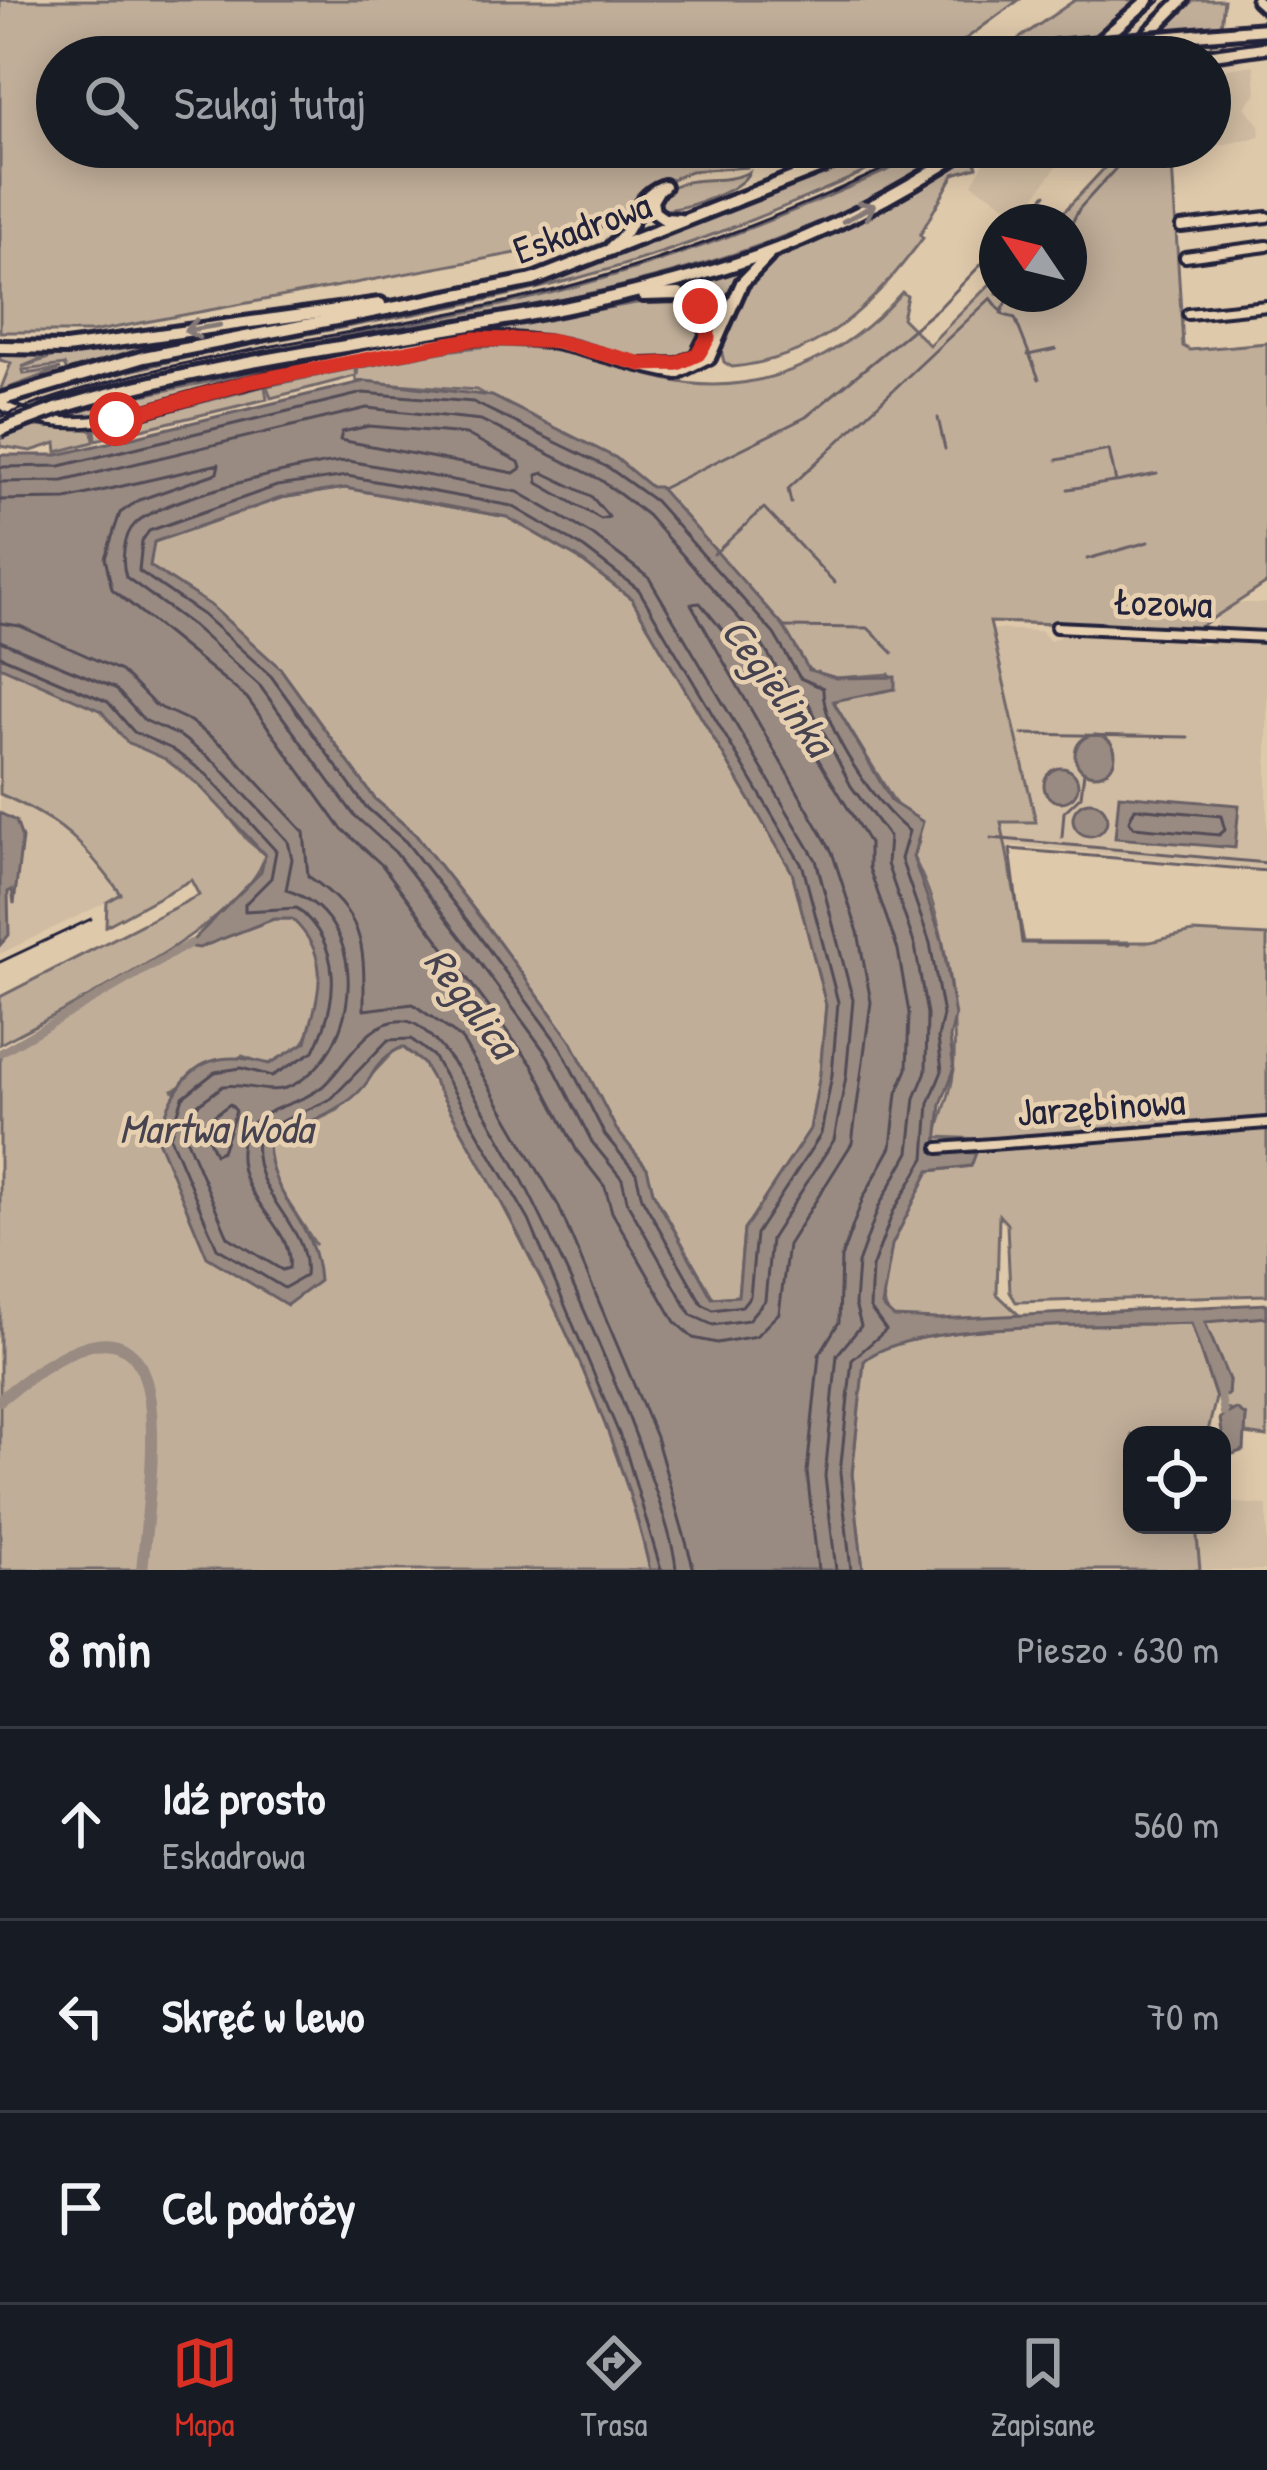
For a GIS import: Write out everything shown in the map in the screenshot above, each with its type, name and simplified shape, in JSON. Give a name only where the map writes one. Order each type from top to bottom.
[{"type":"main road","points":[[1111,36],[1148,0]]},
{"type":"main road","points":[[1151,36],[1182,0]]},
{"type":"main road","points":[[1183,36],[1267,29]]},
{"type":"main road","name":"Eskadrowa","points":[[443,298],[532,280],[819,168]]},
{"type":"main road","name":"Eskadrowa","points":[[574,303],[700,274],[792,243],[897,193],[937,168]]},
{"type":"main road","points":[[594,258],[625,236],[650,191],[664,186],[652,201],[660,217],[695,218]]},
{"type":"main road","points":[[703,356],[747,274],[792,243]]},
{"type":"main road","points":[[0,430],[56,410],[199,373],[574,303],[659,293],[687,297],[707,317],[703,356]]},
{"type":"main road","points":[[0,346],[61,349],[443,298]]},
{"type":"main road","points":[[0,402],[144,357],[443,298]]},
{"type":"street","points":[[1256,0],[1267,9]]},
{"type":"street","points":[[1231,52],[1267,47]]},
{"type":"street","points":[[1181,227],[1267,217]]},
{"type":"street","points":[[1185,257],[1267,246]]},
{"type":"street","points":[[1188,314],[1267,306]]},
{"type":"street","points":[[0,402],[45,421],[98,422],[248,382],[489,338],[555,341],[642,364],[678,363],[703,356]]},
{"type":"street","name":"Łozowa","points":[[1056,627],[1267,637]]},
{"type":"street","name":"Jarzębinowa","points":[[939,1148],[1267,1123]]},
{"type":"shaded area","points":[[0,0],[1019,0],[970,36],[36,36],[36,168],[733,168],[691,171],[643,192],[628,223],[617,221],[548,247],[92,332],[0,332]]},
{"type":"shaded area","points":[[1075,0],[1135,0],[1102,35],[1023,36]]},
{"type":"shaded area","points":[[1194,0],[1224,0],[1221,27],[1163,31]]},
{"type":"shaded area","points":[[1254,65],[1256,93],[1245,107],[1259,125],[1260,137],[1231,143],[1231,69]]},
{"type":"shaded area","points":[[834,168],[872,168],[731,228],[588,275],[476,302],[223,350],[37,397],[34,393],[159,357],[548,281]]},
{"type":"shaded area","points":[[892,168],[925,169],[774,240],[615,288],[198,368],[55,405],[39,404],[150,375],[543,295],[653,263]]},
{"type":"shaded area","points":[[952,168],[974,168],[954,174],[920,235],[923,238],[884,286],[842,325],[793,353],[732,367],[724,362],[720,345],[740,292],[760,267],[882,210]]},
{"type":"shaded area","points":[[981,168],[1055,168],[1030,204],[1004,204],[972,184]]},
{"type":"shaded area","points":[[1104,168],[1172,168],[1183,346],[1190,350],[1267,343],[1267,583],[1198,628],[990,622],[1036,822],[1001,822],[1024,942],[1150,942],[1193,932],[1267,936],[1267,1295],[1016,1302],[1010,1292],[1007,1224],[999,1215],[997,1294],[1020,1316],[893,1323],[883,1286],[900,1225],[929,1171],[971,1166],[980,1139],[937,1137],[952,1082],[954,1022],[941,934],[913,857],[919,842],[832,700],[894,689],[889,674],[836,678],[809,670],[763,604],[616,458],[476,390],[356,381],[355,376],[271,398],[267,386],[355,368],[357,375],[358,368],[439,352],[500,346],[557,351],[664,379],[731,384],[764,379],[825,355],[879,316],[902,292],[907,296],[902,318],[929,345],[979,295],[979,312],[1087,312],[1087,204],[1071,204]]},
{"type":"shaded area","points":[[749,172],[734,187],[708,199],[657,210],[656,199],[678,184]]},
{"type":"shaded area","points":[[752,265],[705,355],[712,327],[707,311],[667,289]]},
{"type":"shaded area","points":[[673,297],[697,307],[705,329],[692,353],[670,361],[533,333],[435,341],[434,337]]},
{"type":"shaded area","points":[[314,317],[67,371],[64,365],[23,370],[24,374],[61,369],[0,391],[11,363],[0,360],[0,350],[55,353],[22,367],[66,352]]},
{"type":"shaded area","points":[[430,338],[242,380],[120,414],[57,419],[104,404],[119,412],[117,400]]},
{"type":"shaded area","points":[[265,386],[267,399],[96,440],[95,430]]},
{"type":"shaded area","points":[[34,426],[93,430],[94,442],[57,452],[56,443],[31,451],[0,446],[0,439]]},
{"type":"shaded area","points":[[345,488],[507,517],[578,558],[632,599],[792,872],[826,1004],[820,1074],[810,1129],[744,1230],[738,1296],[713,1298],[653,1192],[647,1168],[616,1129],[571,1041],[415,834],[375,799],[280,668],[149,565],[154,542],[281,498]]},
{"type":"shaded area","points":[[1238,603],[1267,603],[1267,629],[1215,629],[1219,614]]},
{"type":"shaded area","points":[[991,629],[1041,631],[1050,641],[1069,633],[1181,637],[1191,644],[1206,645],[1213,638],[1267,641],[1267,869],[1008,845],[1001,821],[1036,821]]},
{"type":"shaded area","points":[[0,645],[179,752],[247,840],[265,855],[252,881],[190,935],[107,987],[0,1044],[0,997],[199,895],[191,880],[106,926],[107,902],[121,894],[107,875],[55,823],[0,794]]},
{"type":"shaded area","points":[[0,794],[54,817],[121,895],[0,954]]},
{"type":"shaded area","points":[[274,919],[292,919],[320,956],[319,1004],[306,1038],[284,1061],[266,1064],[242,1056],[173,1090],[316,1245],[269,1173],[268,1144],[338,1110],[394,1051],[402,1047],[423,1063],[523,1244],[585,1374],[633,1505],[650,1570],[0,1570],[0,1053],[187,946],[199,947]]},
{"type":"shaded area","points":[[1267,1317],[1267,1437],[1245,1434],[1246,1416],[1224,1408],[1221,1397],[1228,1394],[1229,1380],[1204,1329],[1205,1321]]},
{"type":"shaded area","points":[[1191,1323],[1216,1398],[1209,1426],[1123,1426],[1123,1534],[1197,1534],[1200,1570],[863,1570],[852,1474],[864,1361],[888,1347],[924,1338],[1069,1325]]},
{"type":"shaded area","points":[[1231,1503],[1267,1505],[1267,1570],[1200,1570],[1197,1534],[1231,1534]]},
{"type":"water","points":[[365,381],[492,396],[616,458],[651,487],[659,487],[784,627],[809,670],[836,678],[895,677],[895,689],[833,701],[892,802],[923,822],[913,857],[942,940],[955,1016],[950,1038],[954,1070],[941,1104],[936,1151],[976,1153],[971,1166],[929,1171],[892,1245],[882,1306],[894,1317],[937,1319],[1267,1304],[1267,1317],[1205,1322],[1229,1380],[1228,1395],[1216,1398],[1191,1323],[1018,1327],[888,1347],[864,1361],[852,1474],[863,1570],[650,1570],[611,1439],[555,1309],[423,1063],[403,1047],[383,1060],[349,1100],[268,1144],[277,1181],[310,1241],[319,1281],[287,1305],[207,1257],[157,1138],[164,1117],[182,1083],[208,1062],[225,1058],[269,1064],[306,1042],[318,991],[318,962],[305,933],[292,919],[273,919],[199,948],[187,946],[261,872],[265,855],[198,784],[165,759],[127,742],[101,711],[0,666],[0,455],[58,455]],"holes":[[[345,488],[507,517],[578,558],[632,599],[792,872],[826,1005],[820,1074],[810,1129],[744,1230],[738,1296],[712,1298],[653,1192],[647,1168],[616,1129],[571,1041],[415,834],[375,799],[280,668],[210,605],[150,566],[154,542],[281,498]]]},
{"type":"water","points":[[1095,735],[1109,741],[1115,755],[1109,769],[1095,775],[1081,769],[1075,755],[1081,741]]},
{"type":"water","points":[[1061,768],[1073,773],[1078,785],[1073,797],[1061,802],[1049,797],[1044,785],[1049,773]]},
{"type":"water","points":[[1119,795],[1239,805],[1235,848],[1115,838]]},
{"type":"water","points":[[1090,802],[1102,807],[1107,819],[1102,831],[1090,836],[1078,831],[1073,819],[1078,807]]},
{"type":"water","points":[[0,813],[16,821],[22,838],[14,904],[12,890],[8,892],[9,935],[0,945]]},
{"type":"water","points":[[1236,1409],[1246,1416],[1244,1450],[1231,1455],[1231,1426],[1221,1426],[1220,1418]]},
{"type":"waterway","points":[[1084,204],[1116,168]]},
{"type":"waterway","points":[[1037,204],[1046,194]]},
{"type":"waterway","points":[[661,489],[806,417],[941,306],[979,267]]},
{"type":"waterway","points":[[791,503],[788,489],[991,298],[1004,315],[1015,318],[1039,379]]},
{"type":"waterway","points":[[1028,355],[1056,349]]},
{"type":"waterway","points":[[938,418],[945,449]]},
{"type":"waterway","points":[[1057,460],[1109,450],[1116,482],[1157,474]]},
{"type":"waterway","points":[[1068,489],[1114,482]]},
{"type":"waterway","points":[[714,554],[764,508],[835,583]]},
{"type":"waterway","points":[[1087,559],[1148,542]]},
{"type":"waterway","name":"Cegielinka","points":[[784,627],[868,628],[893,653]]},
{"type":"waterway","points":[[1022,734],[1188,737]]},
{"type":"waterway","points":[[1062,837],[1064,812],[1081,796],[1084,772]]},
{"type":"waterway","points":[[991,838],[1267,863]]},
{"type":"waterway","points":[[1129,944],[1022,943],[1010,849],[1267,871]]},
{"type":"waterway","points":[[0,1053],[191,943]]},
{"type":"waterway","points":[[0,1400],[60,1357],[103,1343],[130,1353],[146,1380],[152,1421],[142,1570]]},
{"type":"waterway","points":[[1220,1392],[1224,1413]]},
{"type":"tram line","points":[[1121,36],[1161,0]]},
{"type":"tram line","points":[[0,417],[186,363],[560,289],[669,256],[885,168]]},
{"type":"railway","points":[[0,962],[91,919]]},
{"type":"route","points":[[116,419],[248,382],[474,339],[555,341],[642,364],[678,363],[698,354],[708,338],[707,317],[700,306]]},
{"type":"water label","name":"Regalica","points":[[472,1002]]},
{"type":"water label","name":"Martwa Woda","points":[[216,1128]]}]
